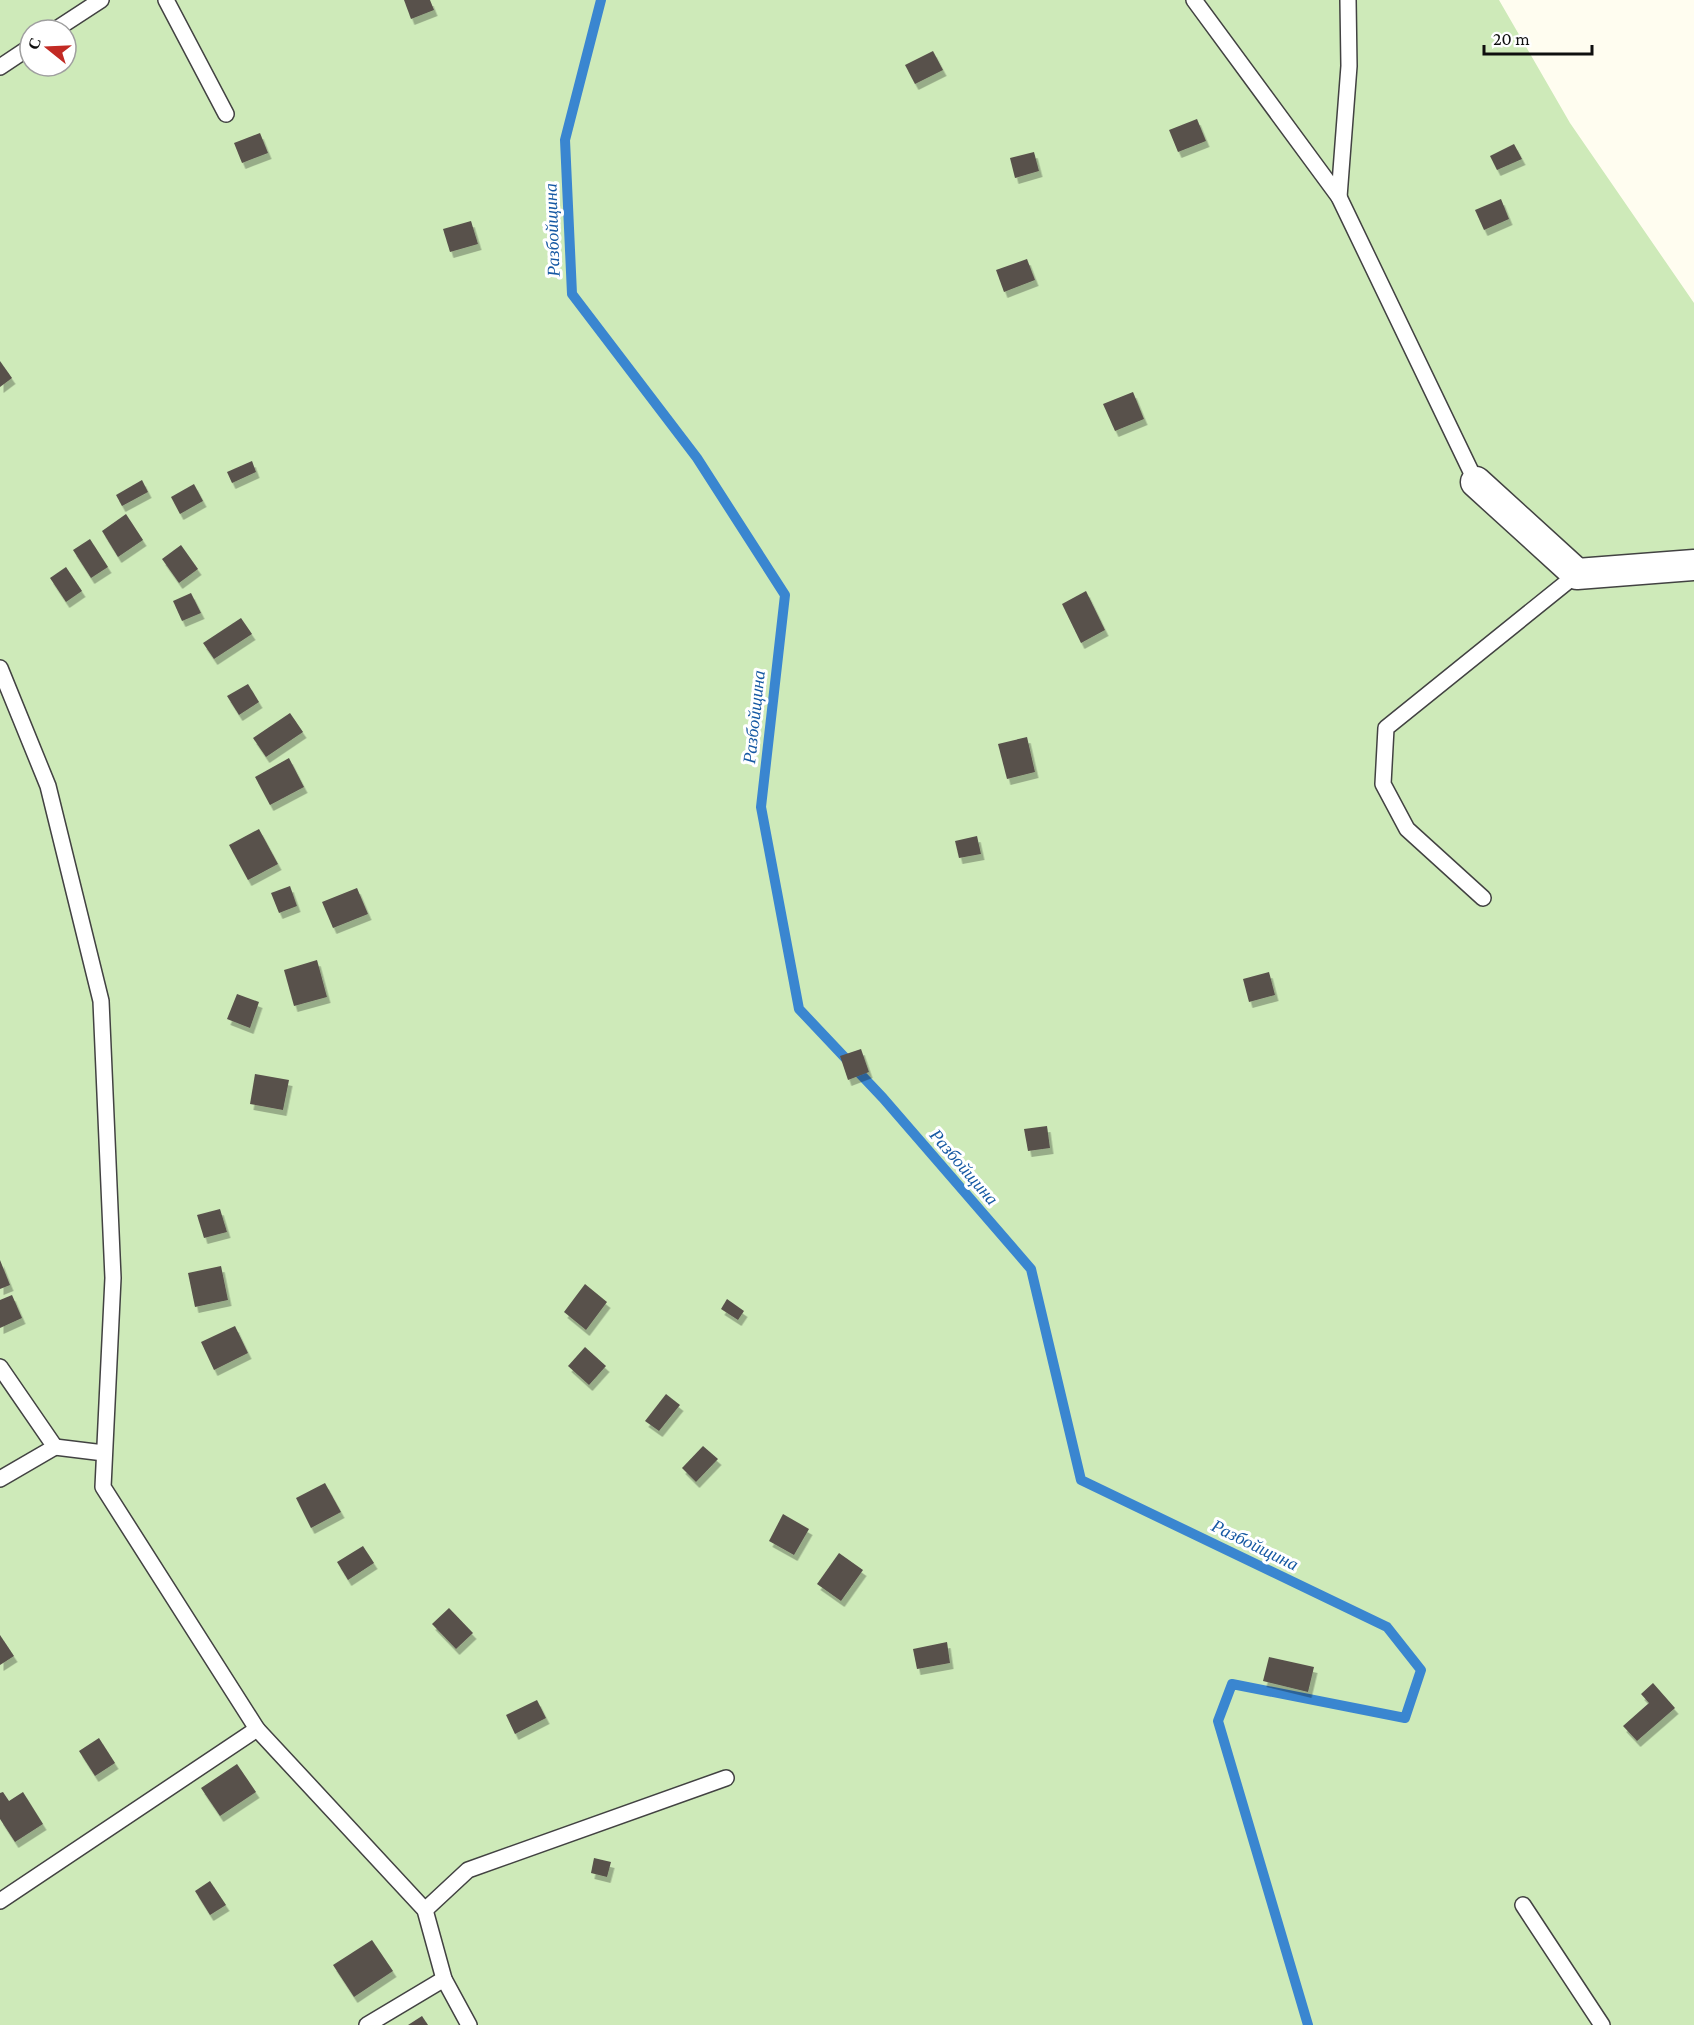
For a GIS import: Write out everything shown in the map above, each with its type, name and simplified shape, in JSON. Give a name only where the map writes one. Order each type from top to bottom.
[{"type":"street","points":[[1476,482],[1577,574],[1694,565]]},
{"type":"lane","points":[[73,18],[101,0]]},
{"type":"lane","points":[[166,0],[226,114]]},
{"type":"lane","points":[[1194,0],[1340,197],[1476,482]]},
{"type":"lane","points":[[1340,197],[1349,66],[1348,0]]},
{"type":"lane","points":[[0,68],[18,55]]},
{"type":"lane","points":[[1483,898],[1407,829],[1383,784],[1386,728],[1577,574]]},
{"type":"lane","points":[[0,668],[48,786],[101,1001],[113,1278],[103,1486],[257,1729],[425,1910],[444,1978],[470,2025]]},
{"type":"lane","points":[[0,1367],[55,1447]]},
{"type":"lane","points":[[0,1479],[55,1447],[104,1453]]},
{"type":"lane","points":[[0,1901],[257,1729]]},
{"type":"lane","points":[[425,1910],[468,1870],[726,1778]]},
{"type":"lane","points":[[1523,1905],[1602,2025]]},
{"type":"lane","points":[[367,2025],[444,1978]]},
{"type":"green space","points":[[0,0],[1499,0],[1570,123],[1694,303],[1694,2025],[0,2025]]},
{"type":"building","points":[[404,0],[430,0],[434,10],[411,19]]},
{"type":"building","points":[[933,51],[943,70],[915,84],[905,65]]},
{"type":"building","points":[[1197,119],[1206,141],[1178,152],[1169,130]]},
{"type":"building","points":[[260,133],[268,153],[242,163],[234,143]]},
{"type":"building","points":[[1514,144],[1522,159],[1497,170],[1490,156]]},
{"type":"building","points":[[1034,152],[1039,171],[1015,178],[1010,158]]},
{"type":"building","points":[[1501,199],[1509,219],[1484,230],[1475,210]]},
{"type":"building","points":[[471,221],[478,244],[450,252],[443,229]]},
{"type":"building","points":[[1027,259],[1035,280],[1004,292],[996,270]]},
{"type":"building","points":[[0,361],[12,378],[0,387]]},
{"type":"building","points":[[1133,392],[1144,419],[1115,431],[1103,404]]},
{"type":"building","points":[[252,461],[256,472],[232,483],[227,472]]},
{"type":"building","points":[[142,480],[148,492],[122,506],[116,495]]},
{"type":"building","points":[[194,484],[203,501],[180,514],[171,497]]},
{"type":"building","points":[[126,514],[143,540],[118,557],[102,531]]},
{"type":"building","points":[[90,539],[108,567],[91,578],[73,550]]},
{"type":"building","points":[[181,545],[198,569],[179,583],[162,559]]},
{"type":"building","points":[[66,567],[82,591],[66,602],[50,578]]},
{"type":"building","points":[[1086,591],[1105,630],[1081,643],[1062,604]]},
{"type":"building","points":[[191,593],[201,613],[182,621],[173,601]]},
{"type":"building","points":[[241,618],[252,634],[214,659],[203,643]]},
{"type":"building","points":[[248,684],[259,702],[239,715],[227,696]]},
{"type":"building","points":[[290,713],[303,732],[266,757],[253,738]]},
{"type":"building","points":[[1027,737],[1035,772],[1007,779],[998,744]]},
{"type":"building","points":[[289,758],[304,787],[270,805],[255,777]]},
{"type":"building","points":[[259,829],[278,864],[248,880],[229,845]]},
{"type":"building","points":[[977,836],[981,854],[959,858],[955,841]]},
{"type":"building","points":[[290,886],[297,906],[279,913],[271,893]]},
{"type":"building","points":[[357,888],[368,914],[333,928],[322,902]]},
{"type":"building","points":[[317,960],[327,997],[294,1006],[284,970]]},
{"type":"building","points":[[1269,972],[1275,995],[1249,1002],[1243,979]]},
{"type":"building","points":[[237,994],[259,1002],[250,1028],[227,1019]]},
{"type":"building","points":[[861,1049],[869,1072],[848,1080],[840,1056]]},
{"type":"building","points":[[255,1074],[289,1080],[283,1110],[250,1104]]},
{"type":"building","points":[[1047,1126],[1050,1148],[1028,1151],[1024,1129]]},
{"type":"building","points":[[220,1209],[227,1232],[204,1238],[197,1215]]},
{"type":"building","points":[[0,1260],[10,1285],[0,1289]]},
{"type":"building","points":[[221,1266],[228,1300],[195,1307],[188,1273]]},
{"type":"building","points":[[585,1284],[607,1302],[586,1330],[564,1312]]},
{"type":"building","points":[[12,1295],[22,1318],[0,1328],[0,1300]]},
{"type":"building","points":[[727,1299],[744,1311],[738,1320],[721,1309]]},
{"type":"building","points":[[235,1326],[248,1353],[214,1370],[201,1342]]},
{"type":"building","points":[[585,1347],[606,1366],[589,1385],[568,1366]]},
{"type":"building","points":[[666,1394],[680,1405],[659,1431],[645,1421]]},
{"type":"building","points":[[703,1446],[718,1459],[696,1482],[682,1468]]},
{"type":"building","points":[[325,1483],[341,1512],[311,1528],[296,1498]]},
{"type":"building","points":[[783,1514],[809,1529],[794,1555],[769,1541]]},
{"type":"building","points":[[363,1546],[374,1563],[348,1580],[337,1562]]},
{"type":"building","points":[[839,1553],[863,1570],[841,1601],[817,1584]]},
{"type":"building","points":[[449,1608],[473,1633],[456,1649],[432,1624]]},
{"type":"building","points":[[0,1635],[14,1656],[0,1665]]},
{"type":"building","points":[[947,1642],[950,1663],[917,1669],[913,1649]]},
{"type":"building","points":[[1269,1657],[1314,1667],[1308,1692],[1263,1681]]},
{"type":"building","points":[[1653,1683],[1675,1708],[1637,1741],[1623,1726],[1649,1703],[1641,1694]]},
{"type":"building","points":[[537,1700],[546,1718],[515,1734],[506,1715]]},
{"type":"building","points":[[99,1738],[115,1763],[95,1776],[79,1751]]},
{"type":"building","points":[[237,1764],[256,1792],[220,1816],[201,1788]]},
{"type":"building","points":[[3,1792],[9,1801],[23,1792],[43,1824],[15,1842],[0,1819],[0,1793]]},
{"type":"building","points":[[594,1858],[611,1862],[607,1877],[591,1873]]},
{"type":"building","points":[[210,1881],[226,1905],[210,1915],[195,1891]]},
{"type":"building","points":[[372,1940],[393,1971],[354,1997],[333,1965]]},
{"type":"building","points":[[422,2016],[428,2025],[408,2025]]},
{"type":"waterway","name":"Разбойщина","points":[[601,0],[565,140],[572,294],[697,458],[785,595],[761,807],[799,1009],[883,1098],[1031,1269],[1081,1480],[1387,1627],[1421,1670],[1405,1718],[1232,1684],[1218,1721],[1308,2025]]}]
